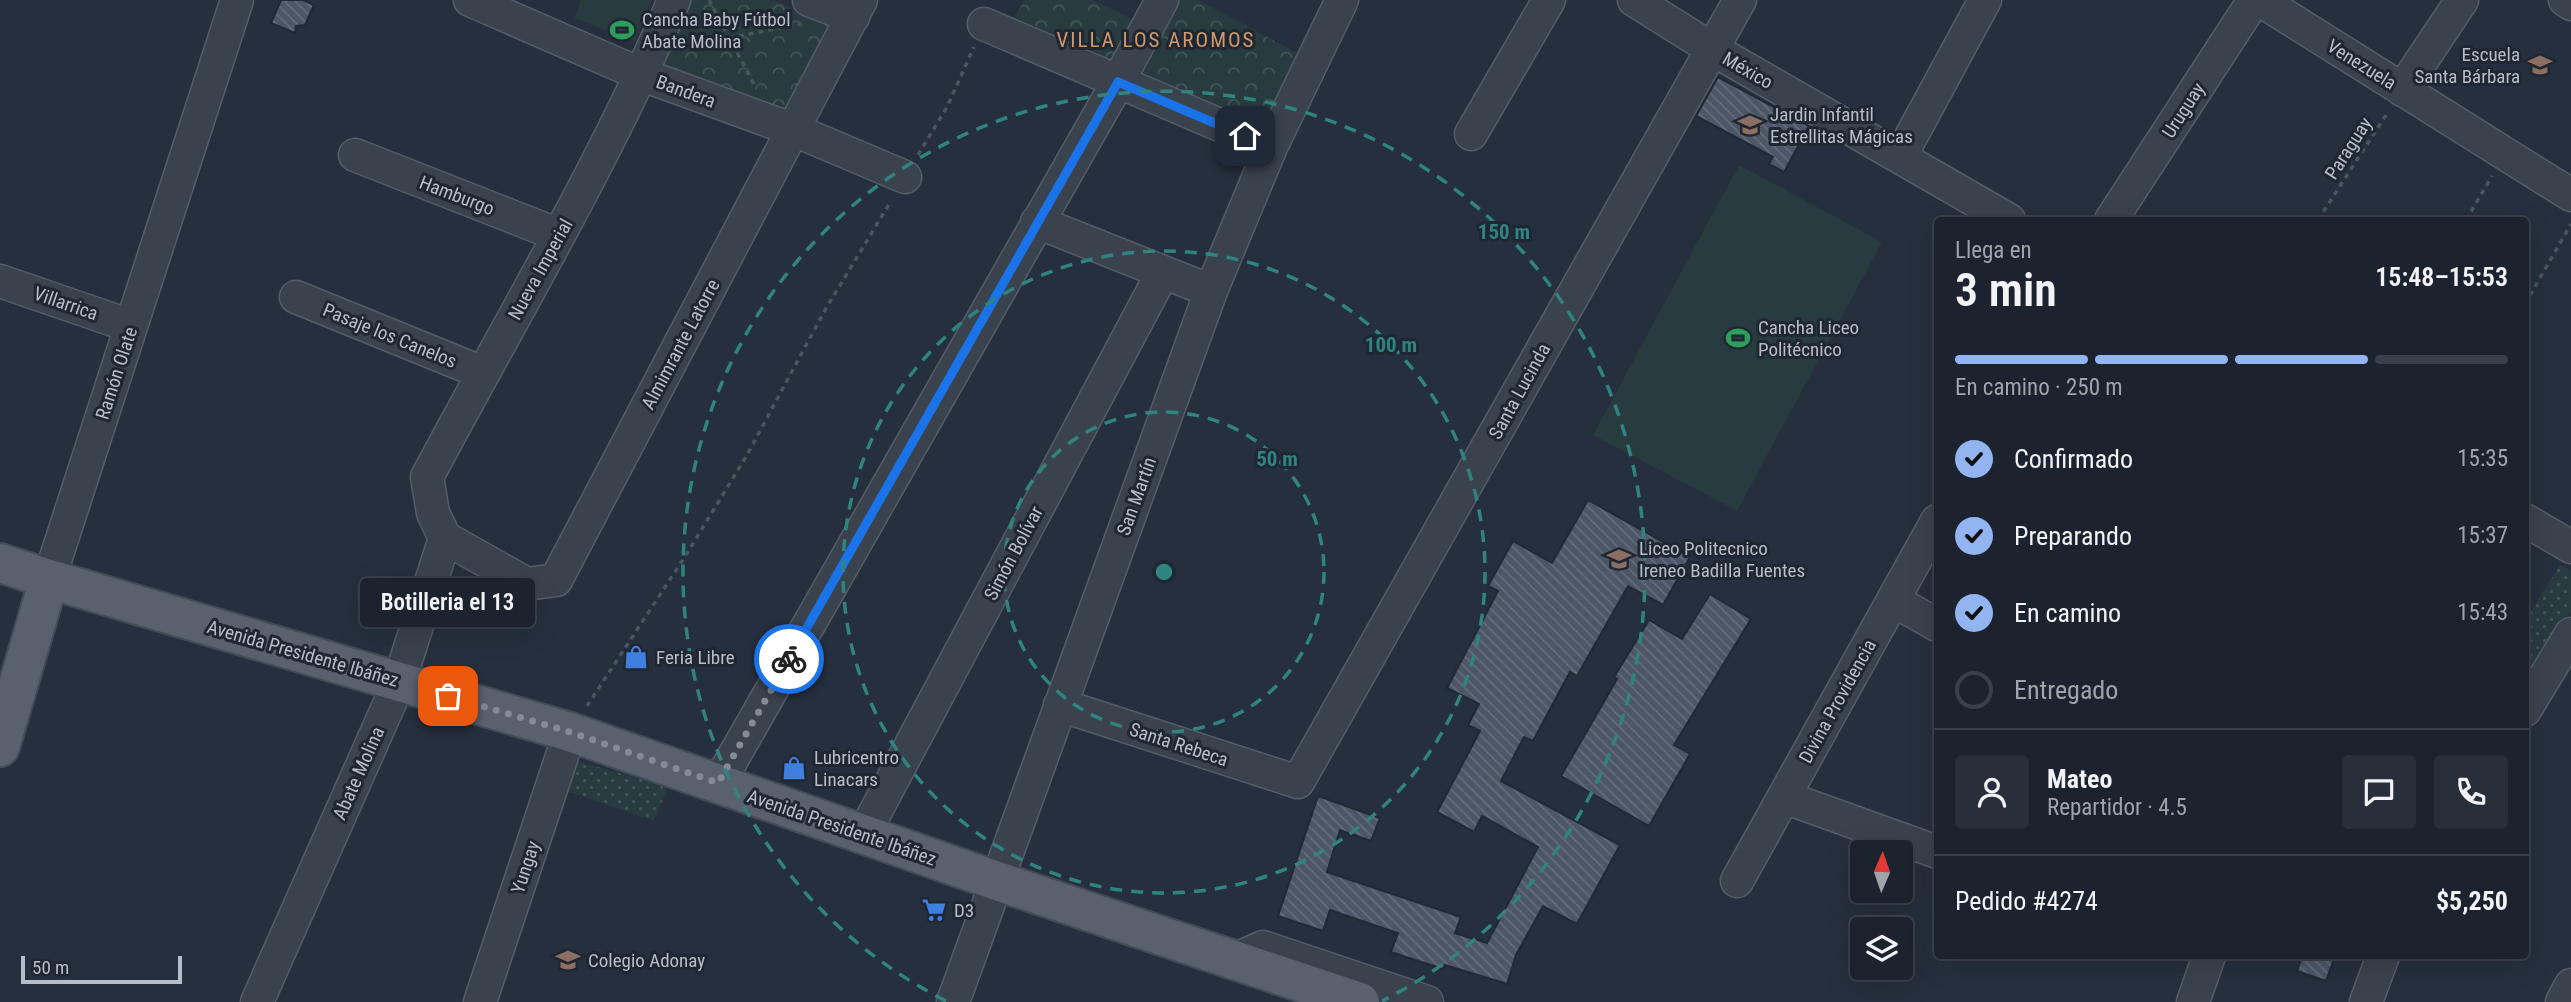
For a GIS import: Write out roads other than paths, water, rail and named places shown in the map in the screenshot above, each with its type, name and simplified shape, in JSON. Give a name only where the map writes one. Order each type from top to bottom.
[{"type":"main road","name":"Avenida Presidente Ibáñez","points":[[0,563],[570,732],[996,881],[1360,1002]]},
{"type":"main road","name":"Ramón Olate","points":[[0,747],[49,579]]},
{"type":"street","name":"Ramón Olate","points":[[49,579],[237,0]]},
{"type":"street","name":"Bandera","points":[[470,0],[640,74],[794,130],[905,177]]},
{"type":"street","name":"Nueva Imperial","points":[[445,538],[433,513],[427,477],[559,235],[674,0]]},
{"type":"street","points":[[718,783],[1118,82],[1162,0]]},
{"type":"street","name":"San Martín","points":[[953,1002],[1211,291],[1271,147],[1342,0]]},
{"type":"street","points":[[1471,134],[1549,0]]},
{"type":"street","name":"México","points":[[1634,0],[1712,50],[2003,217]]},
{"type":"street","name":"Santa Lucinda","points":[[1298,782],[1740,0]]},
{"type":"street","points":[[1900,158],[1985,0]]},
{"type":"street","name":"Uruguay","points":[[2113,217],[2254,0]]},
{"type":"street","name":"Venezuela","points":[[2260,0],[2571,195]]},
{"type":"street","points":[[2402,90],[2462,0]]},
{"type":"street","points":[[2565,0],[2571,4]]},
{"type":"street","points":[[808,11],[857,8]]},
{"type":"street","name":"Almimrante Latorre","points":[[445,538],[527,584],[555,580],[857,8]]},
{"type":"street","points":[[984,24],[1271,147]]},
{"type":"street","name":"Hamburgo","points":[[355,155],[559,235]]},
{"type":"street","points":[[1037,222],[1211,291]]},
{"type":"street","name":"Simón Bolívar","points":[[863,835],[1163,272]]},
{"type":"street","name":"Villarrica","points":[[0,281],[131,326]]},
{"type":"street","name":"Pasaje los Canelos","points":[[296,296],[483,373]]},
{"type":"street","points":[[2529,522],[2571,547]]},
{"type":"street","name":"Divina Providencia","points":[[1737,881],[1934,526]]},
{"type":"street","name":"Abate Molina","points":[[257,1002],[399,682],[445,538]]},
{"type":"street","points":[[1893,600],[1934,623]]},
{"type":"street","points":[[2529,702],[2571,634]]},
{"type":"street","name":"Santa Rebeca","points":[[1060,705],[1298,782]]},
{"type":"street","name":"Yungay","points":[[480,1002],[570,732]]},
{"type":"street","points":[[1784,797],[1934,851]]},
{"type":"street","points":[[1234,960],[1264,947],[1427,1002]]},
{"type":"street","points":[[2193,1002],[2208,959]]},
{"type":"street","points":[[2366,1002],[2382,959]]},
{"type":"street","points":[[2562,1002],[2571,985]]},
{"type":"place","name":"Cancha Baby Fútbol Abate Molina","points":[[622,30]]},
{"type":"place","name":"Escuela Santa Bárbara","points":[[2540,65]]},
{"type":"place","name":"Jardin Infantil Estrellitas Mágicas","points":[[1750,125]]},
{"type":"place","name":"Cancha Liceo Politécnico","points":[[1738,338]]},
{"type":"place","name":"Liceo Politecnico Ireneo Badilla Fuentes","points":[[1619,559]]},
{"type":"place","name":"Feria Libre","points":[[636,657]]},
{"type":"place","name":"Botilleria el 13","points":[[448,696]]},
{"type":"place","name":"Lubricentro Linacars","points":[[794,768]]},
{"type":"place","name":"D3","points":[[934,910]]},
{"type":"place","name":"Colegio Adonay","points":[[568,960]]},
{"type":"district","name":"VILLA LOS AROMOS","points":[[1156,40]]}]
